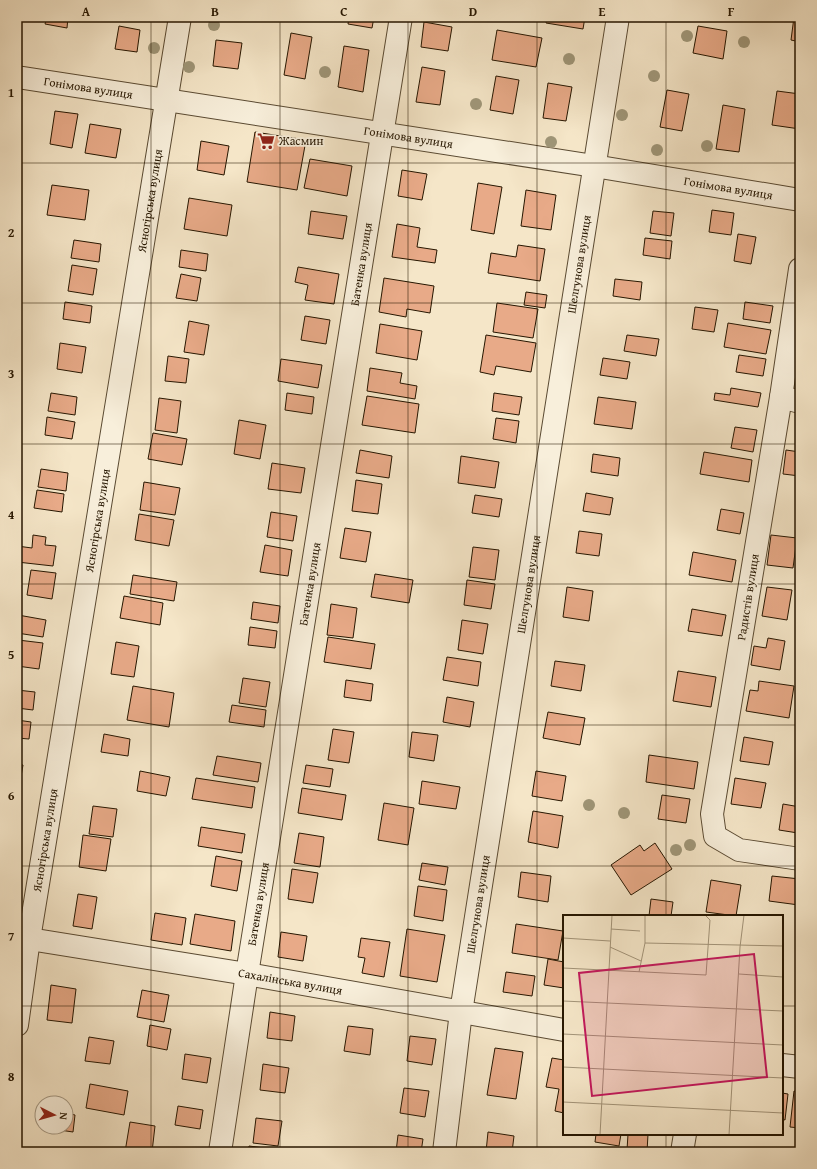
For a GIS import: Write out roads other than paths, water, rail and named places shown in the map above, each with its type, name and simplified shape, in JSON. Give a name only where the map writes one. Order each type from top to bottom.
[{"type":"street","name":"Ясногірська вулиця","points":[[17,1025],[23,938],[180,17]]},
{"type":"street","name":"Батенка вулиця","points":[[220,1152],[247,974],[401,17]]},
{"type":"street","name":"Шелгунова вулиця","points":[[444,1152],[461,1012],[618,17]]},
{"type":"street","name":"Гонімова вулиця","points":[[17,77],[594,166],[800,200]]},
{"type":"street","name":"Радистів вулиця","points":[[800,269],[791,400],[712,814],[715,836],[739,850],[800,859]]},
{"type":"street","name":"Сахалінська вулиця","points":[[23,938],[247,974],[563,1030]]},
{"type":"street","points":[[783,1065],[800,1068]]},
{"type":"street","points":[[682,1152],[685,1135]]},
{"type":"place","name":"Жасмин","points":[[266,141]]}]
